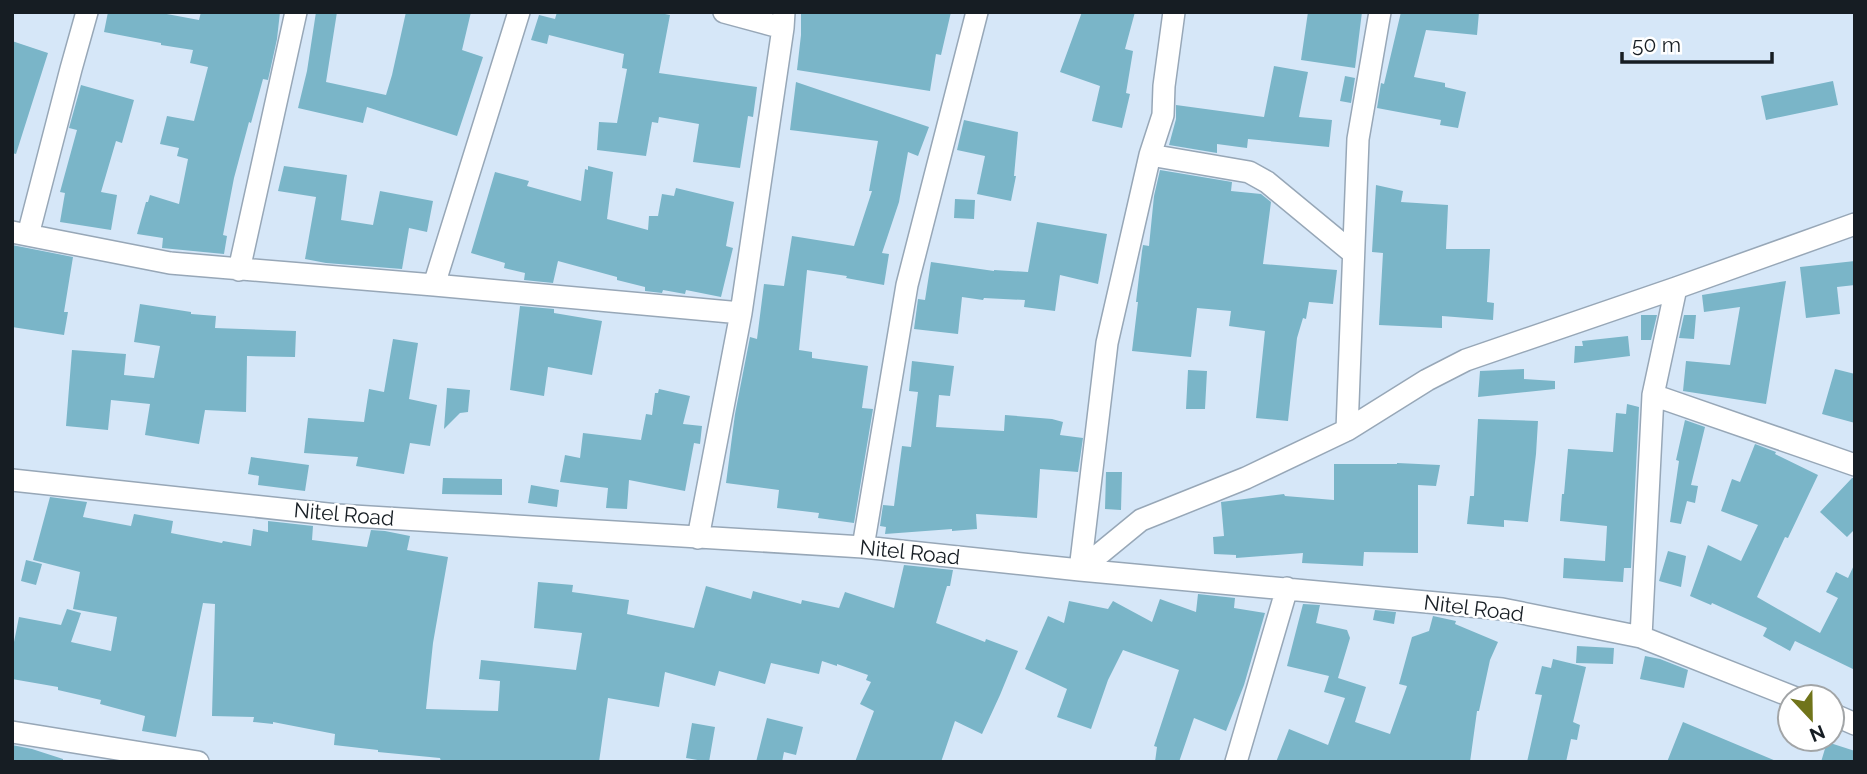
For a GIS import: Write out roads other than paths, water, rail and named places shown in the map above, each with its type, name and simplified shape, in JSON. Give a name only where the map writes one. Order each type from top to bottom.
[{"type":"street","points":[[87,12],[20,234],[170,264],[741,313]]},
{"type":"street","points":[[239,270],[296,12]]},
{"type":"street","points":[[434,285],[519,12]]},
{"type":"street","points":[[698,538],[741,313],[784,20],[724,12]]},
{"type":"street","points":[[863,547],[907,285],[977,12]]},
{"type":"street","points":[[1080,570],[1107,343],[1150,155],[1163,115],[1174,12]]},
{"type":"street","points":[[1347,430],[1358,139],[1380,12]]},
{"type":"street","points":[[1150,155],[1249,172],[1267,182],[1353,253]]},
{"type":"street","points":[[1080,570],[1141,520],[1246,478],[1347,430],[1427,380],[1466,360],[1855,224]]},
{"type":"street","points":[[1641,637],[1653,395],[1676,288]]},
{"type":"street","points":[[1653,395],[1855,465]]},
{"type":"street","name":"Nitel Road","points":[[12,481],[337,515],[863,547],[1080,570],[1502,608],[1641,637],[1776,690]]},
{"type":"street","points":[[1236,762],[1287,588]]},
{"type":"street","points":[[12,732],[198,762]]}]
